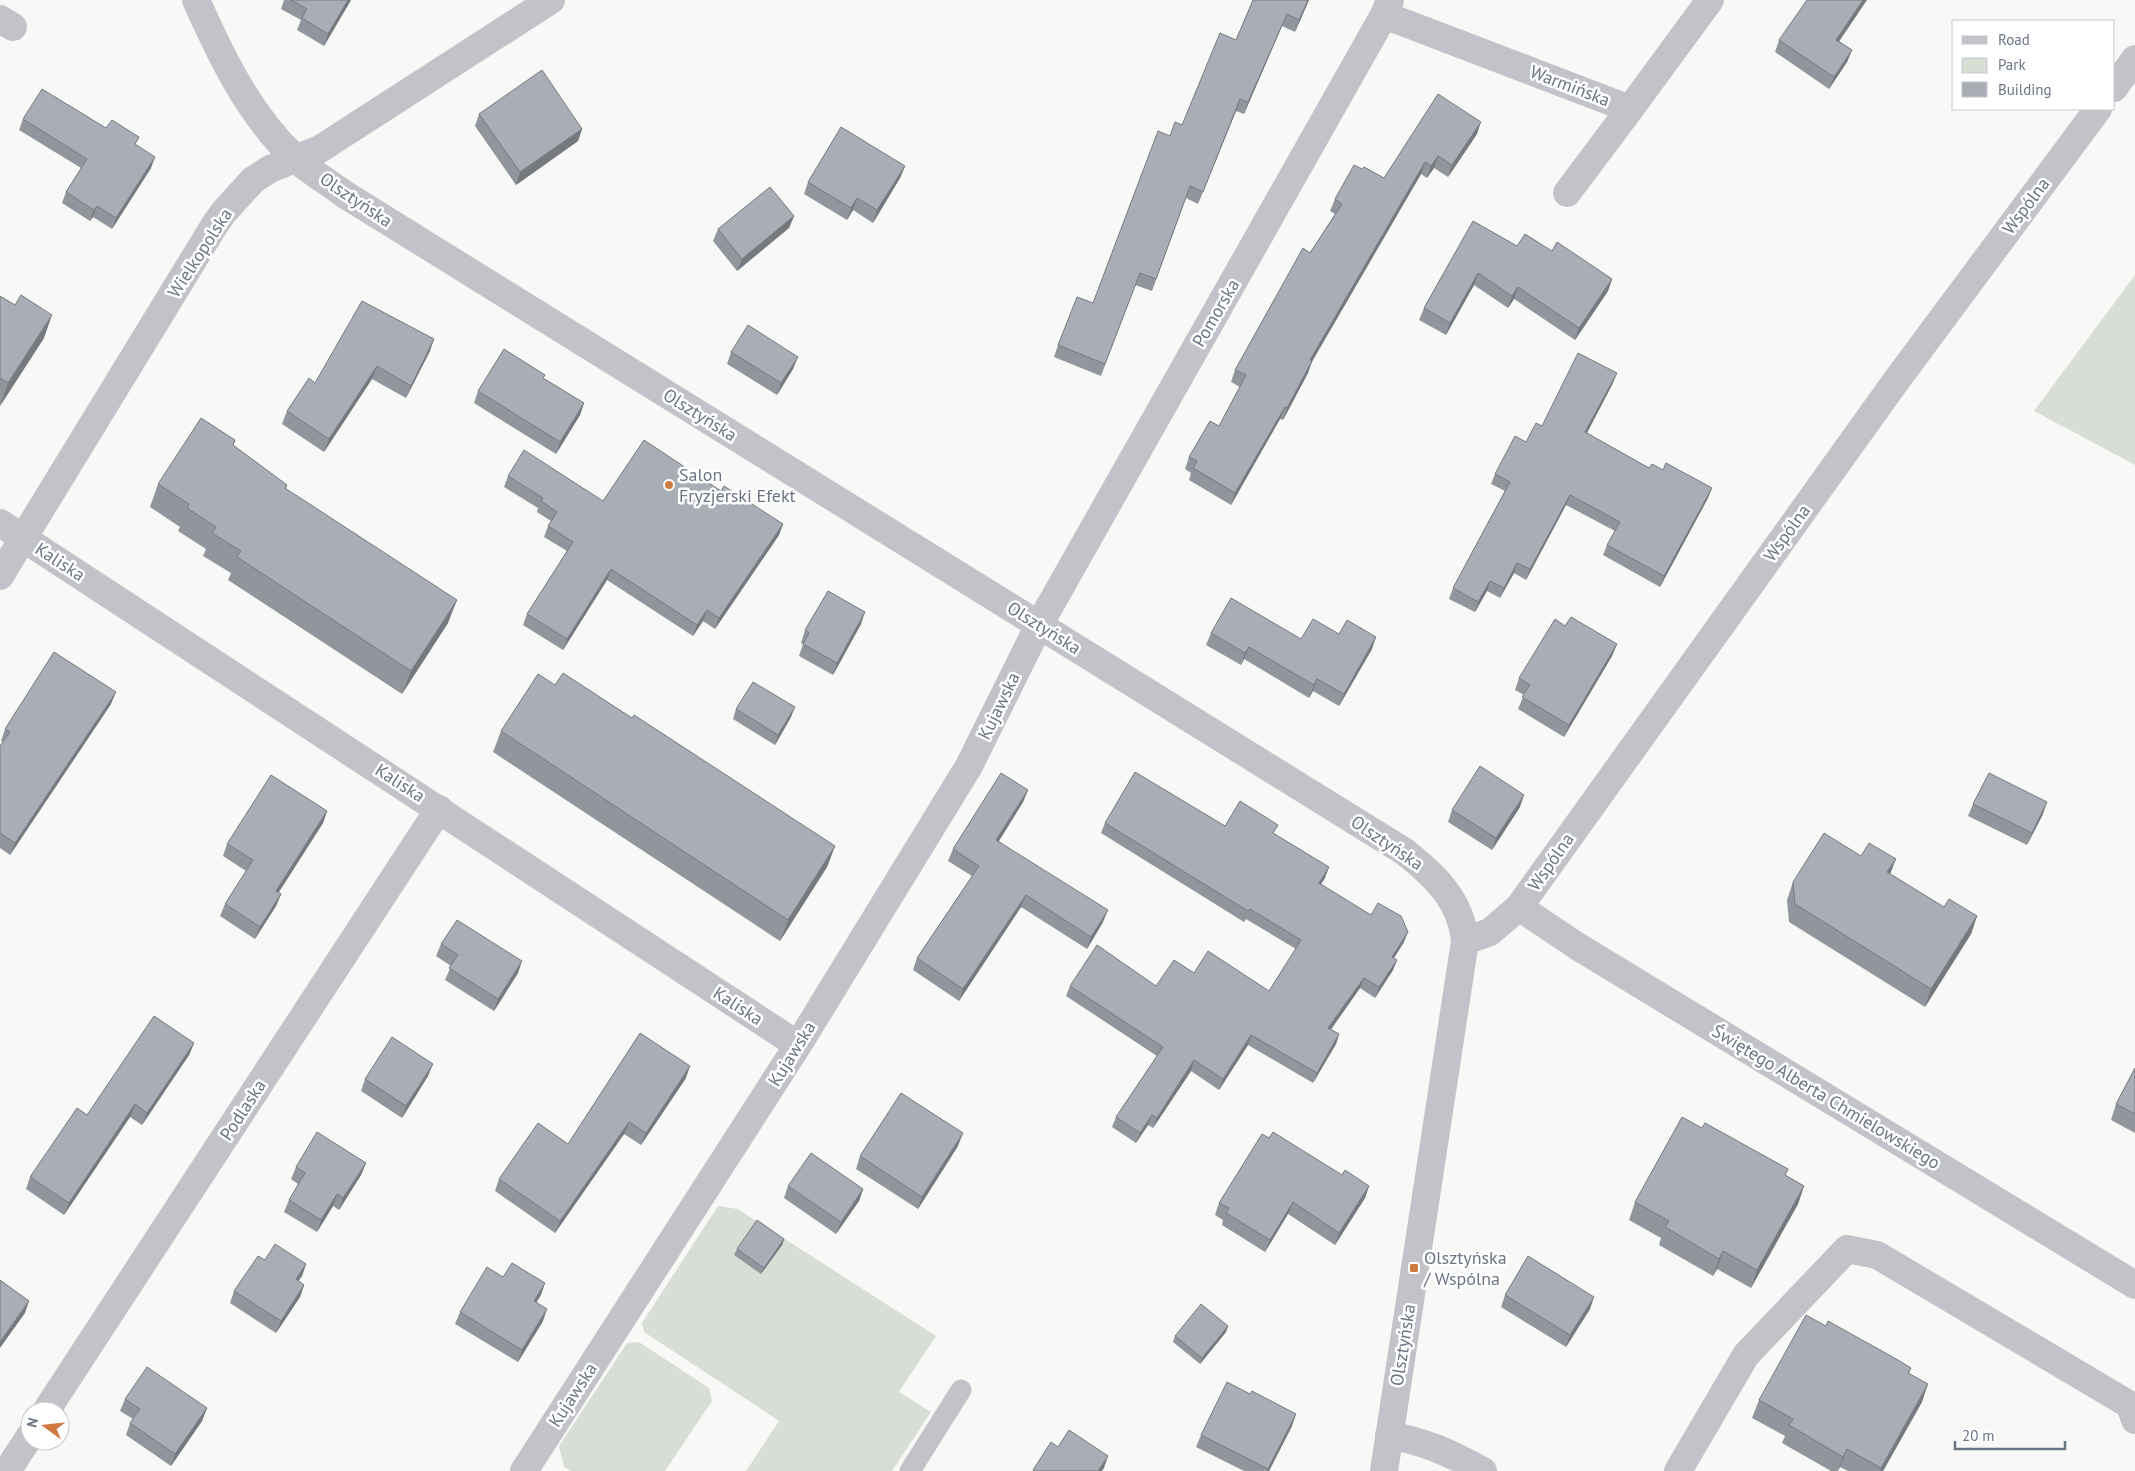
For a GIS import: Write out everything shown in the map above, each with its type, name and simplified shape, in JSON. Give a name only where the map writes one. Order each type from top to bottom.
[{"type":"street","name":"Olsztyńska","points":[[196,0],[224,61],[261,118],[295,158],[344,194],[1405,852],[1440,882],[1462,924],[1465,941],[1384,1471]]},
{"type":"street","name":"Wielkopolska","points":[[0,576],[223,213],[253,180],[270,169],[320,149],[551,0]]},
{"type":"street","name":"Warmińska","points":[[1387,7],[1630,109],[1710,0]]},
{"type":"street","name":"Pomorska","points":[[1039,625],[1387,7]]},
{"type":"street","points":[[2115,87],[2135,59]]},
{"type":"street","points":[[1567,193],[1630,109]]},
{"type":"street","name":"Wspólna","points":[[1465,941],[1490,932],[1502,924],[1520,907],[1896,381],[2097,110]]},
{"type":"street","name":"Kaliska","points":[[0,523],[798,1045]]},
{"type":"street","name":"Kujawska","points":[[529,1469],[798,1045],[969,766],[1039,625]]},
{"type":"street","name":"Podlaska","points":[[53,1401],[439,809]]},
{"type":"street","name":"Świętego Alberta Chmielowskiego","points":[[1520,907],[1586,951],[2135,1285]]},
{"type":"street","points":[[1678,1471],[1746,1354],[1847,1249],[1877,1255],[2130,1405],[2135,1420]]},
{"type":"street","points":[[1389,1435],[1419,1440],[1445,1450],[1483,1471]]},
{"type":"street","points":[[7,1471],[20,1451]]},
{"type":"lane","points":[[910,1471],[961,1390]]},
{"type":"green space","points":[[2135,275],[2135,465],[2034,411]]},
{"type":"green space","points":[[718,1206],[738,1209],[936,1336],[899,1392],[931,1412],[892,1471],[746,1471],[779,1421],[644,1332],[642,1323]]},
{"type":"green space","points":[[639,1342],[709,1388],[712,1401],[665,1471],[571,1471],[564,1467],[559,1446],[627,1343]]},
{"type":"building","points":[[291,0],[348,0],[328,34],[302,18],[307,9]]},
{"type":"building","points":[[1253,0],[1308,0],[1299,20],[1287,14],[1248,102],[1240,99],[1203,192],[1190,186],[1156,279],[1140,273],[1105,364],[1058,345],[1077,297],[1093,303],[1158,131],[1170,136],[1175,122],[1182,125],[1220,33],[1236,40]]},
{"type":"building","points":[[1807,0],[1863,0],[1836,40],[1852,50],[1834,77],[1779,40]]},
{"type":"building","points":[[542,70],[582,129],[520,172],[479,114]]},
{"type":"building","points":[[42,89],[106,128],[112,120],[139,137],[135,144],[155,157],[116,218],[97,206],[94,210],[66,192],[87,159],[23,119]]},
{"type":"building","points":[[1438,94],[1481,122],[1452,165],[1438,156],[1431,166],[1425,162],[1310,360],[1312,361],[1287,408],[1285,407],[1235,493],[1193,468],[1197,461],[1189,457],[1210,421],[1219,426],[1246,375],[1235,370],[1303,248],[1310,253],[1342,204],[1335,199],[1354,165],[1362,169],[1364,167],[1384,178]]},
{"type":"building","points":[[841,127],[905,166],[877,210],[857,198],[851,208],[808,182]]},
{"type":"building","points":[[770,187],[794,216],[742,259],[718,229]]},
{"type":"building","points":[[1473,221],[1517,246],[1525,234],[1552,251],[1557,242],[1612,279],[1579,328],[1518,287],[1512,296],[1478,273],[1450,323],[1424,308]]},
{"type":"building","points":[[21,295],[52,315],[8,383],[0,378],[0,296],[15,305]]},
{"type":"building","points":[[362,301],[434,339],[411,386],[377,366],[329,439],[287,411],[309,378],[315,383]]},
{"type":"building","points":[[748,325],[798,357],[781,383],[731,352]]},
{"type":"building","points":[[504,349],[545,375],[543,378],[584,403],[560,442],[478,391]]},
{"type":"building","points":[[1578,353],[1617,373],[1585,432],[1649,468],[1652,464],[1663,470],[1666,463],[1712,488],[1664,576],[1607,545],[1620,522],[1570,495],[1530,569],[1517,563],[1504,588],[1490,581],[1478,602],[1453,588],[1510,482],[1495,474],[1515,436],[1526,442],[1536,423],[1542,426]]},
{"type":"building","points":[[201,418],[235,440],[233,445],[287,485],[285,488],[457,600],[411,671],[237,557],[241,551],[212,533],[216,527],[187,508],[189,504],[158,484]]},
{"type":"building","points":[[644,440],[721,491],[724,486],[783,524],[719,618],[707,610],[697,625],[611,569],[567,639],[527,614],[573,542],[548,526],[557,512],[541,501],[543,498],[508,476],[524,450],[603,501]]},
{"type":"building","points":[[828,591],[865,612],[837,663],[803,644],[809,633],[805,630]]},
{"type":"building","points":[[1231,598],[1301,639],[1313,619],[1339,634],[1347,620],[1376,637],[1344,694],[1317,679],[1314,685],[1249,647],[1245,653],[1211,633]]},
{"type":"building","points":[[1571,617],[1617,644],[1569,725],[1522,697],[1530,685],[1519,678],[1555,619],[1565,626]]},
{"type":"building","points":[[54,652],[116,692],[15,843],[0,833],[0,746],[10,732],[5,729]]},
{"type":"building","points":[[563,673],[632,718],[634,715],[835,846],[788,920],[501,731],[538,674],[555,685]]},
{"type":"building","points":[[753,682],[795,707],[778,735],[736,709]]},
{"type":"building","points":[[1480,766],[1524,795],[1496,838],[1452,810]]},
{"type":"building","points":[[1135,772],[1225,826],[1240,801],[1278,825],[1273,833],[1329,867],[1319,883],[1371,915],[1378,903],[1401,916],[1408,932],[1392,957],[1397,960],[1379,987],[1364,978],[1328,1028],[1339,1034],[1317,1073],[1251,1035],[1223,1079],[1194,1060],[1157,1118],[1152,1115],[1140,1133],[1116,1117],[1163,1047],[1070,986],[1097,945],[1156,986],[1174,960],[1194,973],[1208,951],[1269,991],[1301,940],[1250,909],[1248,911],[1105,823]]},
{"type":"building","points":[[1001,773],[1028,790],[996,840],[1108,910],[1091,937],[1026,895],[963,989],[917,958],[979,866],[953,849]]},
{"type":"building","points":[[1989,773],[2047,802],[2032,833],[1973,804]]},
{"type":"building","points":[[271,775],[327,811],[276,891],[281,894],[260,927],[225,904],[253,860],[227,844]]},
{"type":"building","points":[[1824,833],[1861,856],[1869,843],[1896,859],[1887,872],[1944,907],[1949,899],[1977,916],[1931,989],[1795,904],[1793,882]]},
{"type":"building","points":[[457,920],[522,961],[498,999],[449,968],[458,955],[441,944]]},
{"type":"building","points":[[154,1016],[194,1043],[147,1113],[135,1104],[69,1203],[30,1177],[77,1108],[87,1115]]},
{"type":"building","points":[[640,1033],[690,1066],[646,1133],[629,1122],[560,1221],[499,1179],[538,1123],[568,1144]]},
{"type":"building","points":[[392,1037],[433,1064],[406,1106],[365,1079]]},
{"type":"building","points":[[2135,1068],[2135,1114],[2116,1104]]},
{"type":"building","points":[[901,1093],[963,1133],[922,1197],[860,1156]]},
{"type":"building","points":[[1682,1117],[1702,1128],[1705,1123],[1788,1169],[1785,1175],[1804,1186],[1757,1270],[1723,1251],[1719,1259],[1665,1227],[1669,1221],[1635,1202]]},
{"type":"building","points":[[317,1132],[366,1163],[343,1198],[337,1194],[321,1220],[289,1200],[305,1173],[296,1167]]},
{"type":"building","points":[[1273,1132],[1342,1175],[1345,1170],[1369,1186],[1339,1233],[1293,1202],[1270,1240],[1226,1213],[1229,1208],[1219,1203],[1262,1134],[1269,1138]]},
{"type":"building","points":[[811,1153],[863,1189],[841,1222],[788,1186]]},
{"type":"building","points":[[757,1220],[784,1239],[764,1268],[737,1249]]},
{"type":"building","points":[[275,1244],[306,1264],[296,1279],[304,1285],[281,1321],[234,1291],[258,1256],[265,1260]]},
{"type":"building","points":[[1528,1256],[1594,1297],[1570,1335],[1505,1295]]},
{"type":"building","points":[[512,1263],[545,1283],[534,1301],[547,1309],[522,1350],[460,1312],[487,1267],[503,1277]]},
{"type":"building","points":[[0,1280],[29,1301],[0,1342]]},
{"type":"building","points":[[1201,1304],[1228,1326],[1202,1358],[1175,1336]]},
{"type":"building","points":[[1806,1315],[1826,1326],[1828,1321],[1898,1360],[1911,1368],[1908,1373],[1928,1384],[1881,1468],[1847,1449],[1843,1457],[1789,1425],[1793,1419],[1759,1400]]},
{"type":"building","points":[[147,1367],[207,1408],[175,1454],[130,1423],[140,1409],[125,1399]]},
{"type":"building","points":[[1227,1382],[1250,1394],[1252,1391],[1296,1414],[1268,1469],[1201,1435]]},
{"type":"building","points":[[1069,1430],[1108,1456],[1098,1471],[1034,1471],[1051,1442],[1058,1447]]},
{"type":"place","name":"Salon Fryzjerski Efekt","points":[[669,485]]},
{"type":"place","name":"Olsztyńska / Wspólna","points":[[1414,1268]]}]
